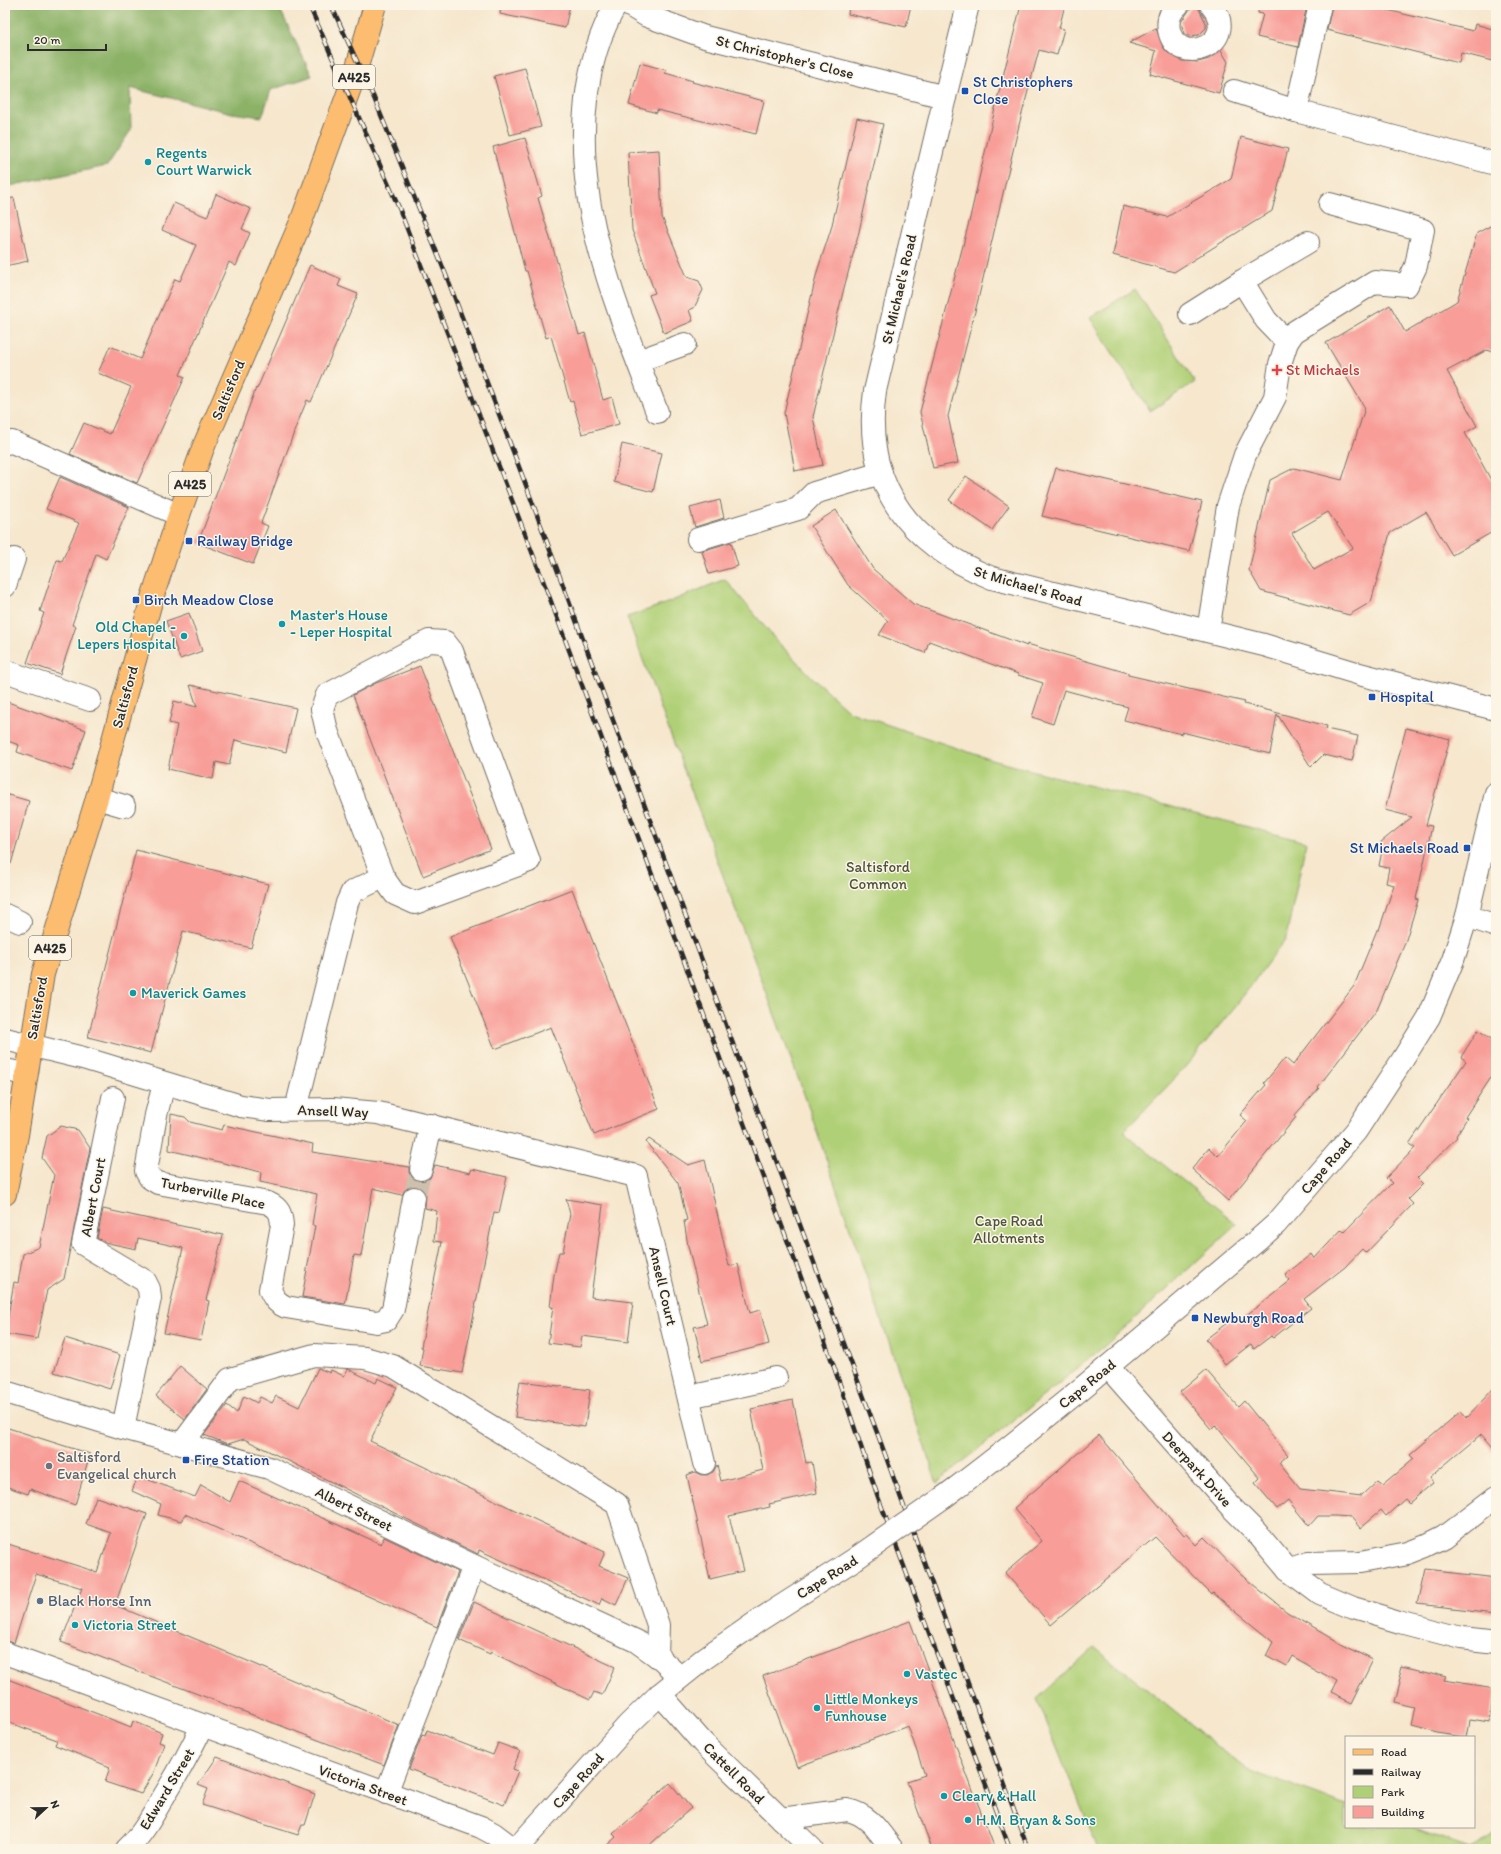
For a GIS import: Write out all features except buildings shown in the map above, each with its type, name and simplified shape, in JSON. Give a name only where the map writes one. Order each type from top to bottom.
[{"type":"main road","name":"Saltisford","points":[[5,1194],[17,1135],[43,974],[97,798],[152,598],[179,515],[209,435],[298,228],[336,127],[354,77],[375,5]]},
{"type":"street","points":[[616,5],[600,38],[590,75],[583,136],[584,168],[588,204],[598,251],[658,412]]},
{"type":"street","name":"St Christopher's Close","points":[[630,5],[647,16],[705,37],[945,97]]},
{"type":"street","name":"St Michael's Road","points":[[968,5],[875,391],[872,430],[875,453],[895,506],[914,530],[931,545],[969,569],[992,578],[1208,631],[1363,675],[1496,709]]},
{"type":"street","points":[[1178,5],[1170,17],[1168,25],[1170,34],[1177,44],[1188,50],[1205,48],[1214,40],[1220,28],[1218,7]]},
{"type":"street","points":[[1296,111],[1320,5]]},
{"type":"street","points":[[1234,91],[1296,111],[1496,164]]},
{"type":"street","points":[[1208,631],[1228,506],[1245,456],[1275,397],[1280,364],[1287,342],[1294,332],[1375,282],[1407,285],[1416,266],[1423,230],[1330,204]]},
{"type":"street","points":[[1190,314],[1308,242]]},
{"type":"street","points":[[1242,281],[1266,320],[1287,342]]},
{"type":"street","points":[[638,361],[685,344]]},
{"type":"street","points":[[5,443],[12,442],[179,515]]},
{"type":"street","points":[[698,539],[798,508],[814,493],[882,473]]},
{"type":"street","points":[[5,586],[14,559]]},
{"type":"street","points":[[429,641],[445,642],[452,651],[529,861],[416,903],[395,894],[383,877],[327,731],[322,709],[327,695],[429,641]]},
{"type":"street","points":[[5,671],[90,700]]},
{"type":"street","name":"Cape Road","points":[[515,1849],[630,1724],[660,1694],[680,1677],[758,1621],[855,1559],[944,1497],[1108,1367],[1276,1224],[1356,1131],[1429,1016],[1453,960],[1467,916],[1496,793]]},
{"type":"street","points":[[97,798],[124,806]]},
{"type":"street","points":[[296,1109],[347,903],[352,892],[383,877]]},
{"type":"street","points":[[1467,916],[1496,926]]},
{"type":"street","name":"Ansell Way","points":[[5,1039],[83,1058],[164,1084],[241,1106],[270,1110],[333,1109],[378,1113],[636,1176]]},
{"type":"street","points":[[5,1070],[26,1074]]},
{"type":"street","name":"Turberville Place","points":[[164,1084],[156,1115],[146,1171],[150,1178],[158,1182],[268,1204],[276,1207],[281,1215],[282,1225],[270,1290],[273,1298],[278,1303],[286,1307],[376,1322],[386,1320],[393,1309],[414,1198]]},
{"type":"street","name":"Albert Court","points":[[113,1098],[83,1244],[145,1281],[149,1289],[150,1298],[123,1428]]},
{"type":"street","points":[[421,1169],[431,1125]]},
{"type":"street","name":"Ansell Court","points":[[636,1176],[704,1463]]},
{"type":"street","points":[[182,1444],[230,1379],[314,1355],[365,1358],[393,1366],[617,1504],[658,1625],[657,1656]]},
{"type":"street","name":"Deerpark Drive","points":[[1108,1367],[1230,1507],[1256,1532],[1288,1570],[1320,1594],[1353,1608],[1400,1622],[1461,1638],[1496,1642]]},
{"type":"street","points":[[689,1397],[776,1378]]},
{"type":"street","name":"Albert Street","points":[[5,1392],[123,1428],[269,1468],[474,1566],[636,1641],[657,1656],[680,1677]]},
{"type":"street","points":[[1288,1570],[1308,1563],[1360,1562],[1408,1553],[1444,1537],[1496,1497]]},
{"type":"street","points":[[386,1794],[474,1566]]},
{"type":"street","name":"Victoria Street","points":[[5,1653],[386,1794],[481,1827],[515,1849]]},
{"type":"street","name":"Cattell Road","points":[[660,1694],[703,1743],[812,1849]]},
{"type":"street","name":"Edward Street","points":[[127,1849],[137,1840],[148,1823],[193,1748],[202,1726]]},
{"type":"street","points":[[781,1819],[847,1810],[857,1812],[866,1817],[892,1849]]},
{"type":"green space","points":[[5,5],[278,5],[312,76],[271,90],[262,117],[232,113],[130,88],[131,130],[107,166],[5,187]]},
{"type":"green space","points":[[1135,289],[1195,382],[1150,411],[1090,318]]},
{"type":"green space","name":"Saltisford Common","points":[[725,579],[775,639],[813,678],[850,712],[992,760],[1306,842],[1286,938],[1238,1003],[1181,1072],[1123,1132],[1237,1224],[1107,1344],[937,1483],[804,1094],[627,617],[662,605]]},
{"type":"green space","points":[[1094,1647],[1247,1770],[1345,1805],[1345,1828],[1412,1828],[1470,1848],[1496,1833],[1496,1849],[1098,1849],[1037,1699]]},
{"type":"tunnel","points":[[414,1198],[421,1169]]},
{"type":"railway","points":[[309,5],[399,208],[549,596],[833,1364],[878,1497],[1010,1849]]},
{"type":"railway","points":[[331,5],[374,98],[446,275],[527,488],[882,1446],[1028,1849]]},
{"type":"place","name":"St Christophers Close","points":[[965,91]]},
{"type":"place","name":"Regents Court Warwick","points":[[148,162]]},
{"type":"place","name":"St Michaels","points":[[1277,370]]},
{"type":"place","name":"Railway Bridge","points":[[189,541]]},
{"type":"place","name":"Birch Meadow Close","points":[[136,600]]},
{"type":"place","name":"Master's House - Leper Hospital","points":[[282,624]]},
{"type":"place","name":"Old Chapel - Lepers Hospital","points":[[184,636]]},
{"type":"place","name":"Hospital","points":[[1372,697]]},
{"type":"place","name":"St Michaels Road","points":[[1467,848]]},
{"type":"place","name":"Maverick Games","points":[[133,993]]},
{"type":"place","name":"Newburgh Road","points":[[1195,1318]]},
{"type":"place","name":"Fire Station","points":[[186,1460]]},
{"type":"place","name":"Saltisford Evangelical church","points":[[49,1466]]},
{"type":"place","name":"Black Horse Inn","points":[[40,1601]]},
{"type":"place","name":"Victoria Street","points":[[75,1625]]},
{"type":"place","name":"Vastec","points":[[907,1674]]},
{"type":"place","name":"Little Monkeys Funhouse","points":[[817,1708]]},
{"type":"place","name":"Cleary & Hall","points":[[944,1796]]},
{"type":"place","name":"H.M. Bryan & Sons","points":[[968,1820]]},
{"type":"park label","name":"Cape Road Allotments","points":[[1009,1230]]}]
